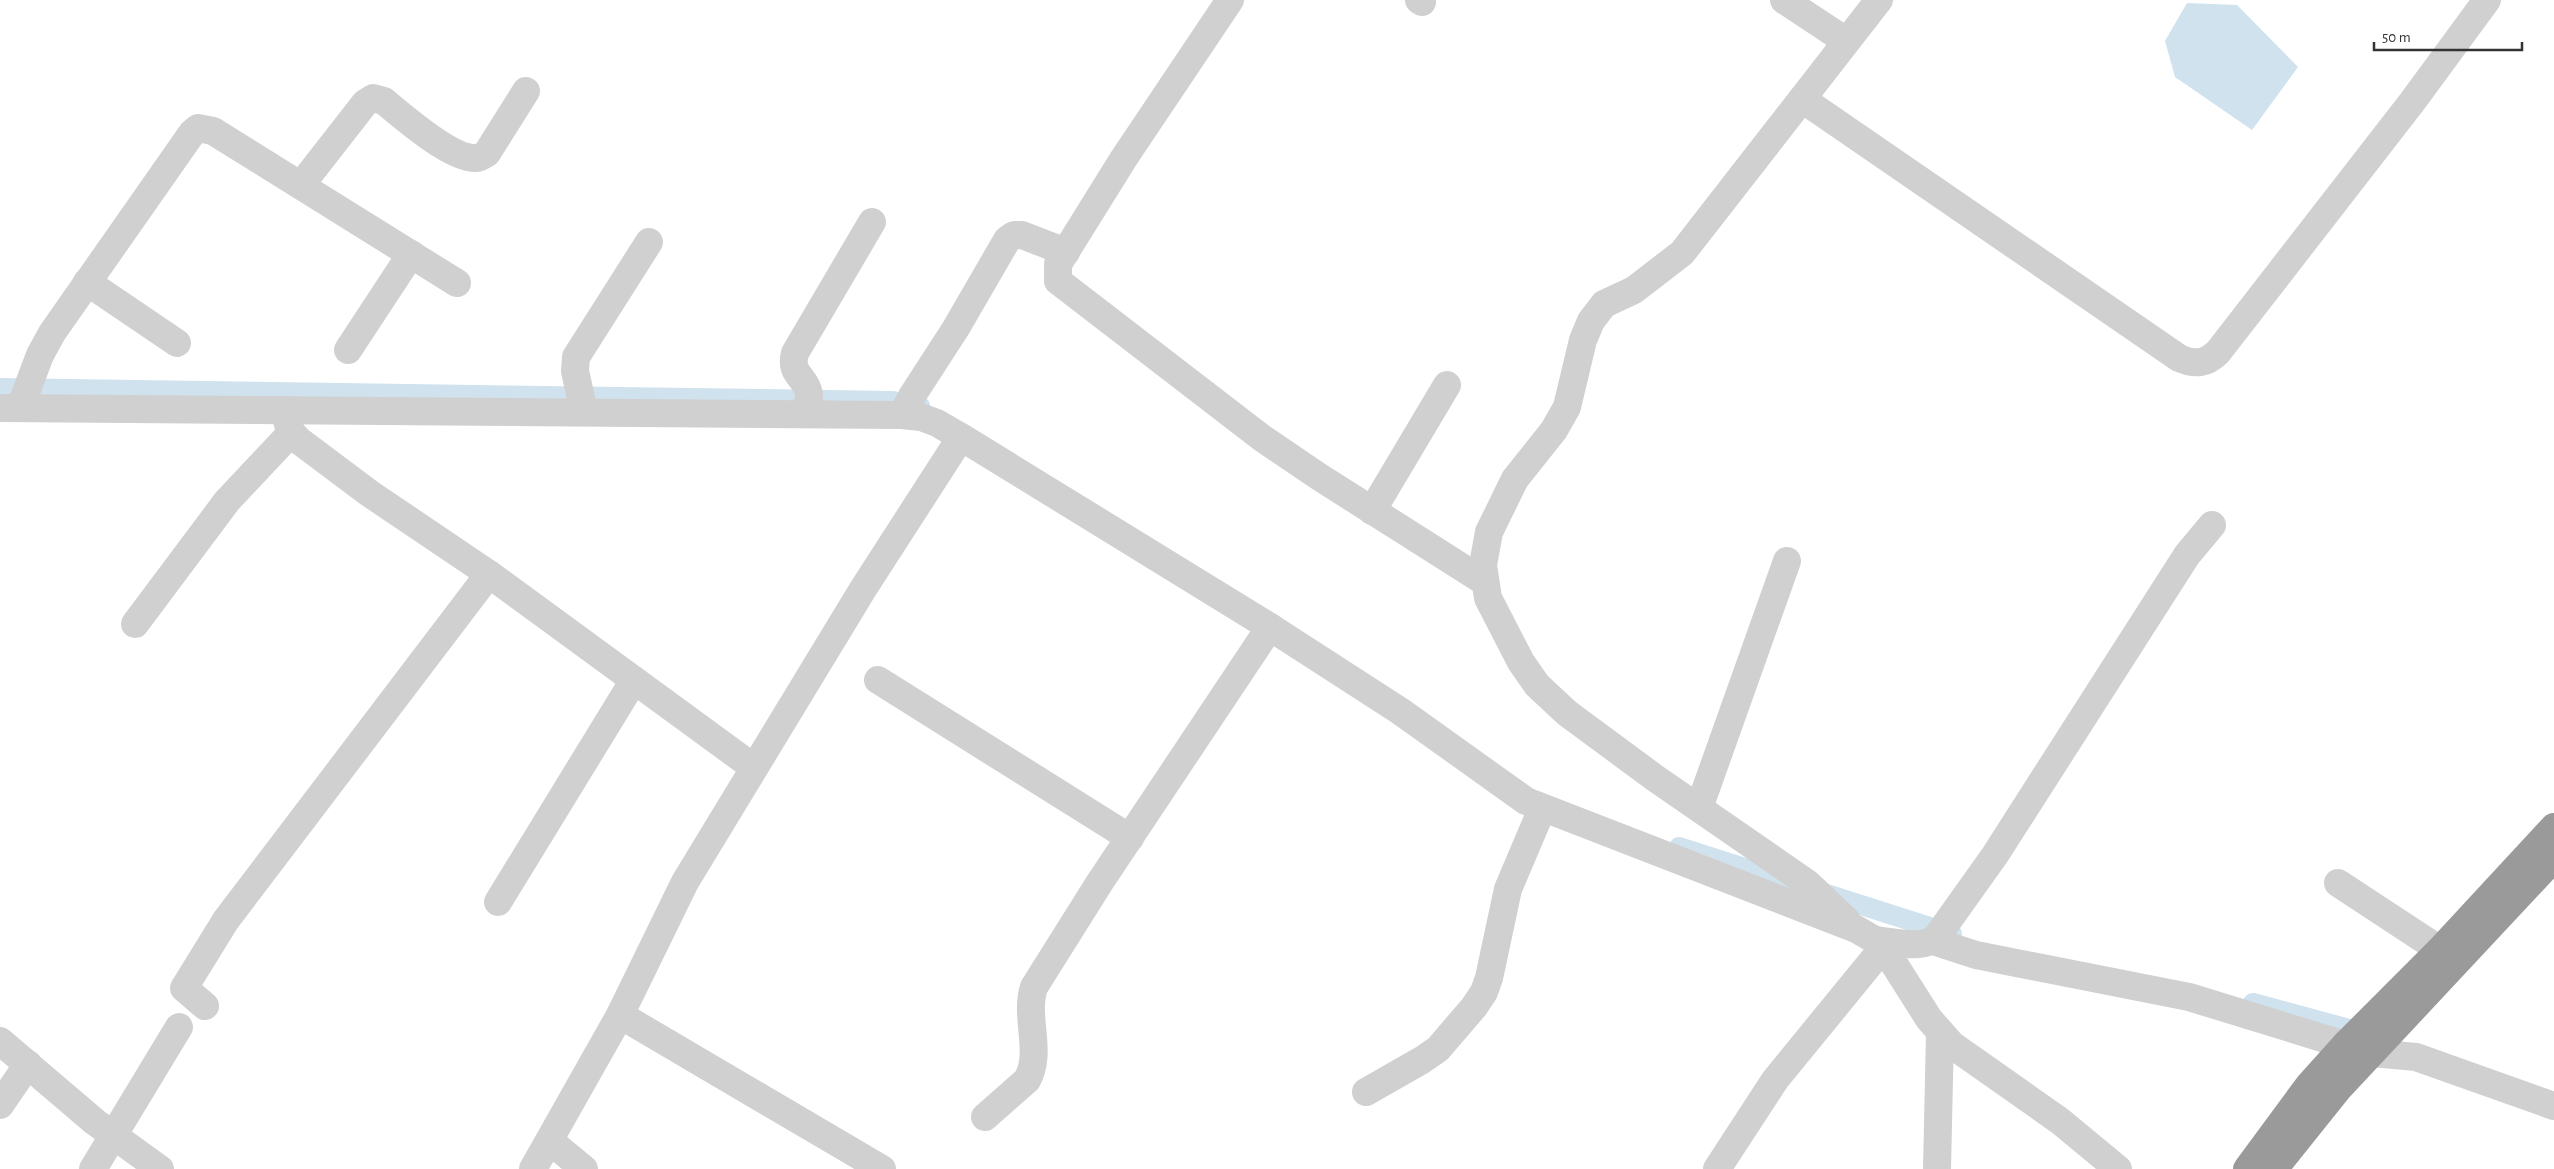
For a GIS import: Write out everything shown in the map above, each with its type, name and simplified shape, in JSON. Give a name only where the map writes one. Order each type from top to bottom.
[{"type":"highway","points":[[2247,1169],[2309,1085],[2345,1045],[2440,950],[2554,827]]},
{"type":"highway","points":[[2274,1169],[2338,1089],[2554,858]]},
{"type":"street","points":[[1230,0],[1124,158],[1058,264],[1058,281],[1262,438],[1372,511],[1486,582]]},
{"type":"street","points":[[1784,0],[1846,41]]},
{"type":"street","points":[[1879,0],[1682,253],[1634,290],[1604,304],[1590,321],[1583,340],[1567,407],[1554,430],[1515,479],[1489,532],[1483,566],[1488,598],[1521,662],[1537,685],[1567,713],[1807,883],[1834,909],[1871,939],[1940,1033],[1959,1050],[2060,1121],[2118,1169]]},
{"type":"street","points":[[1802,100],[2179,358],[2198,363],[2210,360],[2218,352],[2406,110],[2487,0]]},
{"type":"street","points":[[301,185],[365,103],[373,98],[384,101],[437,143],[469,157],[478,158],[487,153],[526,92]]},
{"type":"street","points":[[457,283],[213,131],[198,128],[192,133],[52,333],[14,403],[288,422],[582,400],[906,406],[921,417],[961,436],[1270,627],[1400,711],[1526,801],[1871,939],[1925,944],[1938,934],[1995,855],[2188,555],[2212,525]]},
{"type":"street","points":[[808,405],[795,371],[793,362],[795,353],[872,222]]},
{"type":"street","points":[[906,406],[956,328],[1007,240],[1014,235],[1022,235],[1066,252]]},
{"type":"street","points":[[582,400],[574,364],[576,357],[649,242]]},
{"type":"street","points":[[348,350],[411,254]]},
{"type":"street","points":[[87,282],[177,343]]},
{"type":"street","points":[[1372,511],[1447,385]]},
{"type":"street","points":[[288,422],[369,493],[489,574],[753,767]]},
{"type":"street","points":[[135,624],[288,422]]},
{"type":"street","points":[[533,1169],[620,1014],[685,882],[863,588],[961,436]]},
{"type":"street","points":[[1700,808],[1787,561]]},
{"type":"street","points":[[205,1006],[184,988],[226,920],[489,574]]},
{"type":"street","points":[[985,1117],[1027,1080],[1032,1073],[1034,1062],[1030,1004],[1034,987],[1270,627]]},
{"type":"street","points":[[498,902],[634,680]]},
{"type":"street","points":[[878,680],[1130,838]]},
{"type":"street","points":[[1366,1092],[1438,1049],[1474,1008],[1484,992],[1489,978],[1508,889],[1542,809]]},
{"type":"street","points":[[2338,883],[2440,950]]},
{"type":"street","points":[[1938,934],[1976,955],[2189,997],[2345,1045]]},
{"type":"street","points":[[1717,1169],[1871,939]]},
{"type":"street","points":[[620,1014],[882,1169]]},
{"type":"street","points":[[93,1169],[179,1027]]},
{"type":"street","points":[[1937,1169],[1940,1033]]},
{"type":"street","points":[[0,1041],[113,1135],[160,1169]]},
{"type":"street","points":[[2372,1053],[2416,1057],[2554,1106]]},
{"type":"street","points":[[0,1104],[28,1064]]},
{"type":"street","points":[[550,1141],[584,1169]]},
{"type":"water","points":[[2187,3],[2237,5],[2298,67],[2252,130],[2175,77],[2165,41]]},
{"type":"waterway","points":[[0,388],[893,401],[920,406]]},
{"type":"waterway","points":[[1679,847],[1952,934]]},
{"type":"waterway","points":[[2253,1003],[2353,1030]]}]
